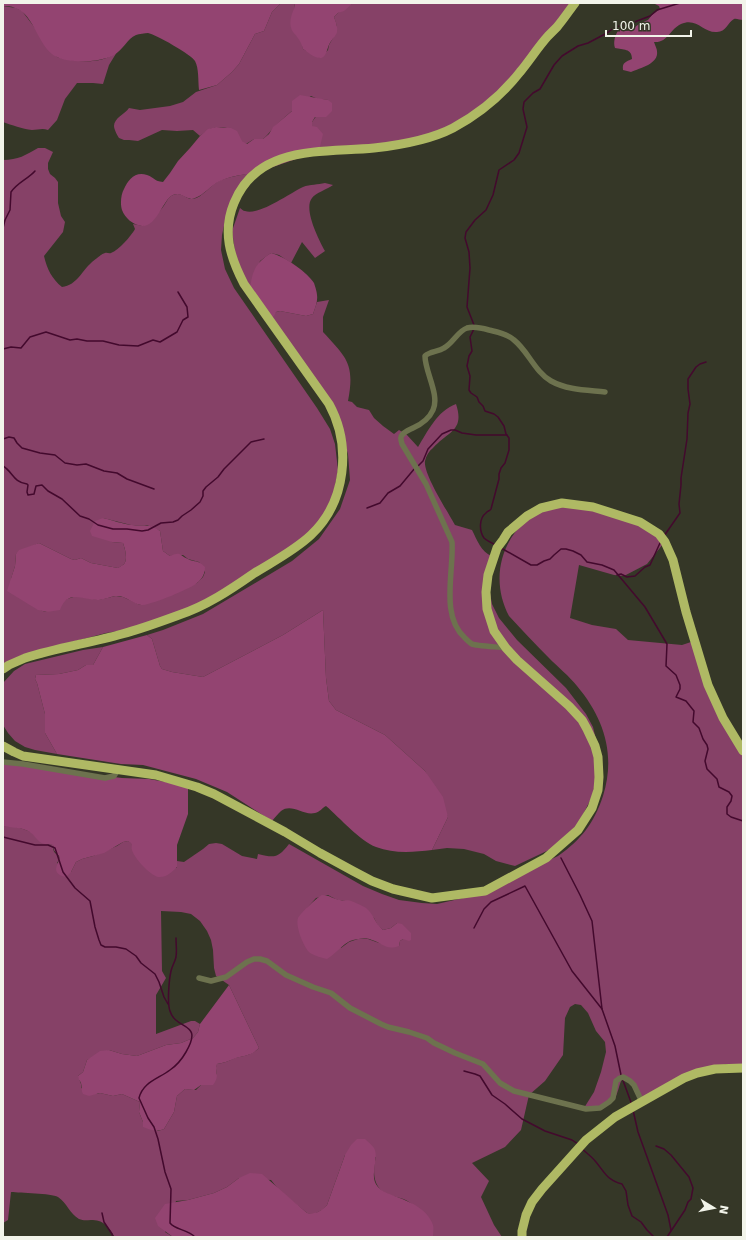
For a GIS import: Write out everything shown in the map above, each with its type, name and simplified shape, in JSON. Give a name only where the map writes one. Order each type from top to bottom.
[{"type":"highway","points":[[3,669],[25,658],[135,631],[189,611],[211,600],[290,551],[311,535],[331,507],[340,485],[343,451],[338,422],[329,404],[244,284],[232,259],[228,236],[230,215],[236,199],[247,182],[253,176],[260,170],[280,159],[307,153],[396,145],[438,135],[453,128],[478,112],[499,95],[520,72],[575,3]]},
{"type":"highway","points":[[3,746],[23,756],[168,778],[197,787],[214,794],[285,832],[338,863],[382,885],[432,898],[485,891],[546,858],[578,830],[592,808],[598,790],[598,757],[595,746],[582,720],[569,706],[517,660],[506,648],[491,625],[487,609],[486,592],[490,567],[497,548],[508,532],[527,516],[541,508],[562,503],[593,507],[640,522],[659,534],[670,552],[708,685],[723,718],[743,751]]},
{"type":"highway","points":[[522,1237],[526,1215],[532,1202],[542,1189],[586,1140],[615,1117],[684,1078],[697,1073],[715,1069],[743,1068]]},
{"type":"street","points":[[506,648],[472,645],[460,634],[452,618],[450,600],[453,552],[452,542],[426,484],[402,444],[401,438],[403,434],[428,419],[434,409],[434,390],[425,364],[424,356],[427,353],[438,351],[446,347],[467,328],[474,327],[485,329],[514,339],[550,381],[568,388],[605,392]]},
{"type":"street","points":[[3,762],[105,778],[114,776],[118,770]]},
{"type":"street","points":[[199,978],[211,980],[226,977],[247,962],[254,959],[260,959],[267,961],[286,975],[331,993],[350,1008],[381,1024],[428,1038],[434,1043],[455,1053],[483,1064],[500,1083],[514,1090],[586,1109],[600,1108],[613,1098],[616,1081],[623,1077],[634,1085],[642,1102]]},
{"type":"shaded area","points":[[3,3],[281,3],[272,12],[264,31],[255,34],[239,64],[232,72],[217,85],[199,90],[198,71],[195,61],[181,50],[152,34],[147,33],[136,35],[130,39],[117,53],[102,59],[94,61],[70,61],[57,57],[51,53],[45,47],[27,17],[22,12],[12,7],[3,6]]},
{"type":"shaded area","points":[[281,3],[294,3],[293,31],[302,42],[303,49],[320,58],[328,50],[333,38],[337,26],[334,17],[353,3],[571,3],[522,66],[495,95],[459,122],[416,139],[319,151],[312,122],[328,100],[318,99],[311,96],[297,106],[262,140],[254,139],[246,144],[241,141],[233,130],[224,127],[210,129],[200,136],[193,130],[162,130],[138,141],[119,138],[114,129],[114,123],[129,108],[140,110],[170,106],[183,102],[196,92],[217,85],[239,64],[255,34],[264,31],[272,12]]},
{"type":"shaded area","points":[[294,3],[353,3],[334,17],[337,32],[322,58],[311,55],[303,49],[298,38],[291,29],[292,13],[295,7]]},
{"type":"shaded area","points":[[653,3],[743,3],[743,20],[732,20],[725,29],[720,32],[712,32],[691,22],[681,24],[663,40],[654,42],[657,55],[652,62],[631,72],[623,70],[624,64],[632,59],[632,55],[629,51],[615,48],[614,41],[616,34],[619,29],[627,31],[631,30],[648,20],[660,9],[659,6]]},
{"type":"shaded area","points":[[3,6],[16,8],[22,11],[57,57],[80,61],[96,61],[111,56],[117,52],[109,65],[103,84],[77,83],[65,99],[57,120],[48,130],[32,130],[3,122]]},
{"type":"shaded area","points":[[300,95],[328,100],[332,103],[332,111],[326,117],[315,117],[312,122],[312,126],[317,127],[323,134],[319,151],[258,172],[225,179],[201,195],[192,199],[179,194],[173,195],[166,202],[156,218],[147,225],[142,226],[136,224],[125,216],[121,208],[122,196],[123,191],[132,177],[143,174],[163,182],[178,161],[208,129],[216,127],[231,128],[237,131],[242,141],[247,144],[254,139],[263,139],[269,134],[273,127],[292,111],[292,101]]},
{"type":"shaded area","points":[[38,148],[45,148],[53,152],[48,163],[48,169],[50,174],[58,182],[58,203],[61,216],[65,222],[63,232],[44,256],[50,273],[55,281],[62,287],[75,281],[92,262],[100,256],[118,249],[135,229],[133,224],[143,226],[159,212],[171,196],[179,194],[193,199],[203,194],[221,180],[257,172],[225,221],[221,250],[225,269],[234,288],[330,429],[335,444],[338,470],[332,502],[310,534],[203,604],[125,630],[106,633],[22,655],[3,666],[3,160],[18,158]],"holes":[[[103,518],[131,525],[147,525],[160,531],[163,551],[170,556],[183,555],[188,559],[199,562],[205,572],[203,577],[197,583],[140,605],[123,597],[116,596],[98,600],[77,596],[67,599],[47,612],[30,604],[11,579],[15,566],[16,554],[39,543],[71,559],[75,560],[81,558],[91,563],[118,568],[123,565],[126,559],[124,545],[123,543],[112,542]]]},
{"type":"shaded area","points":[[325,183],[333,185],[312,198],[309,209],[319,240],[325,251],[315,258],[302,242],[291,263],[279,255],[271,253],[260,261],[249,296],[239,279],[232,231],[240,208],[244,211],[251,212],[258,210],[303,187]]},
{"type":"shaded area","points":[[271,253],[282,257],[295,265],[314,283],[317,298],[313,314],[306,316],[280,311],[276,312],[271,318],[249,296],[252,276],[256,266]]},
{"type":"shaded area","points":[[329,300],[323,317],[323,332],[347,362],[350,378],[348,401],[352,402],[357,407],[369,410],[374,418],[383,426],[394,434],[399,430],[407,435],[418,447],[438,416],[449,407],[456,404],[458,413],[457,425],[454,430],[439,442],[426,457],[425,467],[428,475],[455,525],[472,530],[482,549],[492,556],[490,593],[492,604],[499,618],[517,640],[566,688],[586,714],[593,727],[599,752],[593,795],[579,822],[566,838],[551,849],[515,866],[496,861],[484,854],[464,849],[447,848],[432,850],[448,817],[425,771],[385,735],[336,710],[329,701],[326,678],[323,610],[283,635],[203,677],[162,669],[152,639],[147,635],[203,614],[292,561],[319,539],[340,509],[350,480],[348,454],[340,428],[307,377],[263,316],[280,311],[306,316],[313,314],[317,302]]},
{"type":"shaded area","points":[[577,505],[644,526],[658,536],[663,544],[647,564],[624,576],[614,575],[579,565],[570,618],[592,625],[616,629],[628,640],[682,645],[694,641],[710,687],[743,753],[743,1065],[726,1064],[642,1097],[635,1083],[622,1079],[613,1101],[606,1105],[584,1108],[594,1092],[601,1072],[606,1052],[605,1042],[596,1031],[588,1013],[581,1005],[575,1004],[570,1007],[565,1018],[563,1055],[545,1081],[529,1095],[521,1130],[505,1147],[472,1163],[489,1181],[481,1197],[494,1225],[502,1237],[433,1237],[433,1226],[412,1204],[406,1200],[385,1193],[378,1186],[374,1177],[376,1157],[345,1155],[327,1205],[322,1210],[314,1214],[307,1213],[279,1190],[271,1180],[239,1178],[227,1187],[214,1193],[188,1200],[176,1201],[165,1232],[173,1237],[115,1237],[103,1223],[96,1220],[79,1219],[58,1197],[42,1194],[11,1192],[8,1220],[3,1223],[3,826],[16,827],[31,832],[46,844],[53,845],[54,851],[59,857],[57,863],[71,872],[76,862],[128,841],[177,868],[177,861],[184,862],[209,844],[222,844],[242,856],[257,859],[258,854],[276,856],[289,844],[363,886],[382,894],[399,900],[437,904],[476,895],[558,856],[580,837],[591,823],[595,815],[603,796],[607,781],[608,752],[601,724],[586,698],[567,675],[509,616],[503,601],[500,585],[500,570],[503,555],[509,541],[518,529],[530,518],[547,508]],"holes":[[[328,895],[339,900],[346,900],[374,918],[378,926],[383,930],[391,928],[397,923],[403,939],[400,941],[399,946],[379,943],[368,939],[358,939],[349,942],[341,948],[307,908],[316,898]],[[161,911],[191,914],[200,921],[211,940],[216,976],[229,985],[259,1048],[245,1056],[217,1064],[217,1074],[205,1085],[201,1085],[196,1090],[185,1089],[177,1096],[174,1112],[164,1129],[158,1131],[143,1122],[139,1112],[140,1102],[122,1094],[113,1096],[100,1093],[97,1094],[81,1088],[78,1076],[83,1072],[87,1060],[109,1050],[137,1056],[166,1045],[181,1043],[193,1038],[198,1032],[200,1024],[195,1021],[191,1021],[156,1034],[156,995],[166,978],[162,971]]]},
{"type":"shaded area","points":[[103,518],[125,524],[146,525],[156,528],[160,531],[163,551],[170,556],[180,554],[185,558],[200,563],[205,567],[203,576],[197,583],[187,589],[143,605],[120,596],[99,600],[72,597],[63,603],[60,610],[47,612],[38,610],[7,591],[15,566],[16,554],[19,550],[39,543],[71,559],[75,560],[81,558],[91,563],[118,568],[125,562],[126,557],[123,543],[112,542],[92,536],[90,531],[95,521]]},
{"type":"shaded area","points":[[323,610],[326,678],[329,701],[336,710],[385,735],[425,771],[443,797],[448,817],[432,850],[397,852],[376,847],[363,840],[326,806],[315,813],[306,813],[289,808],[285,809],[281,811],[272,821],[227,792],[196,779],[143,765],[121,764],[57,754],[45,733],[45,714],[35,679],[36,675],[59,674],[78,670],[86,665],[93,665],[103,647],[147,635],[152,639],[162,669],[203,677],[283,635]]},
{"type":"shaded area","points":[[103,647],[93,665],[86,665],[78,670],[59,674],[36,675],[35,679],[45,714],[45,733],[57,754],[25,747],[15,741],[3,725],[3,683],[14,671],[25,664],[83,650]]},
{"type":"shaded area","points":[[3,763],[122,778],[149,779],[188,786],[188,814],[177,845],[177,867],[166,876],[155,876],[139,862],[133,853],[132,844],[128,841],[123,842],[104,853],[76,862],[71,872],[66,877],[60,875],[56,870],[59,856],[54,850],[53,845],[42,843],[30,832],[25,830],[3,826]]},
{"type":"shaded area","points":[[322,895],[335,899],[351,901],[366,908],[383,930],[391,928],[397,923],[402,924],[411,933],[411,940],[409,941],[403,939],[400,941],[399,946],[391,948],[370,939],[358,939],[350,941],[327,959],[310,953],[305,947],[297,922],[302,913]]},
{"type":"shaded area","points":[[229,985],[259,1048],[251,1054],[217,1064],[217,1077],[213,1085],[201,1085],[194,1090],[185,1089],[177,1096],[174,1112],[164,1129],[153,1130],[143,1127],[143,1122],[139,1112],[140,1102],[122,1094],[113,1096],[100,1093],[89,1096],[83,1094],[78,1076],[83,1072],[87,1060],[100,1051],[109,1050],[137,1056],[166,1045],[181,1043],[193,1038],[198,1032],[200,1024]]},
{"type":"shaded area","points":[[357,1139],[365,1139],[374,1148],[376,1157],[374,1178],[378,1187],[385,1192],[413,1204],[423,1211],[431,1220],[433,1225],[433,1237],[173,1237],[158,1226],[155,1218],[165,1204],[214,1193],[250,1173],[262,1174],[307,1213],[318,1212],[327,1205],[345,1155]]},
{"type":"waterway","points":[[474,325],[467,307],[470,268],[469,252],[465,238],[466,232],[475,220],[486,210],[493,195],[499,170],[514,160],[519,153],[527,127],[523,109],[524,102],[533,93],[540,89],[554,65],[562,56],[578,46],[588,43],[607,33],[615,27],[633,23],[650,16],[657,10],[680,3]]},
{"type":"waterway","points":[[3,228],[10,210],[11,192],[35,171]]},
{"type":"waterway","points":[[3,349],[11,347],[21,348],[30,337],[46,332],[70,340],[77,339],[87,341],[103,341],[119,345],[138,346],[153,340],[160,342],[177,332],[183,320],[188,317],[187,307],[178,292]]},
{"type":"waterway","points":[[474,329],[470,337],[472,351],[469,356],[467,366],[470,376],[469,390],[477,397],[485,411],[498,417],[509,438],[509,450],[505,463],[499,474],[491,509],[484,515],[480,525],[484,538],[496,545]]},
{"type":"waterway","points":[[664,536],[680,513],[679,504],[681,478],[687,439],[688,413],[690,404],[688,379],[696,367],[706,362]]},
{"type":"waterway","points":[[418,466],[423,461],[428,449],[442,434],[451,430],[476,435],[507,435]]},
{"type":"waterway","points":[[3,439],[9,437],[14,438],[22,448],[55,455],[65,463],[77,465],[86,464],[104,471],[117,473],[127,479],[154,489]]},
{"type":"waterway","points":[[3,466],[16,479],[28,485],[28,495],[34,494],[36,486],[42,485],[48,491],[62,499],[80,516],[89,519],[98,525],[113,529],[142,531],[148,530],[161,523],[178,520],[200,502],[203,496],[203,491],[206,487],[218,477],[251,442],[264,439]]},
{"type":"waterway","points":[[367,508],[380,503],[388,493],[400,486],[415,468]]},
{"type":"waterway","points":[[617,575],[621,574],[627,577],[635,576],[645,567],[650,565],[660,543]]},
{"type":"waterway","points":[[501,548],[531,565],[537,565],[550,559],[561,549],[566,549],[581,555],[587,562],[602,565],[614,570],[645,607],[667,644],[666,666],[676,675],[680,685],[680,689],[676,697],[686,701],[694,711],[693,722],[699,728],[708,749],[705,761],[707,769],[717,779],[719,787],[729,792],[732,796],[727,807],[727,814],[743,821]]},
{"type":"waterway","points":[[3,837],[35,845],[48,845],[55,848],[63,872],[75,888],[90,901],[95,927],[101,945],[105,947],[126,949],[136,956],[141,963],[155,974],[168,1004]]},
{"type":"waterway","points":[[561,858],[592,921],[602,1009],[615,1046],[621,1075],[632,1105]]},
{"type":"waterway","points":[[474,928],[484,909],[491,902],[525,886],[572,971],[602,1009]]},
{"type":"waterway","points":[[176,938],[176,957],[171,971],[169,986],[169,1007],[173,1017],[190,1031],[192,1035],[191,1042],[179,1062],[170,1070],[147,1084],[139,1098],[154,1127],[165,1172],[171,1189],[170,1223],[195,1237]]},
{"type":"waterway","points":[[464,1071],[480,1076],[492,1095],[522,1119],[545,1131],[572,1140],[578,1144]]},
{"type":"waterway","points":[[633,1110],[638,1132],[668,1215],[671,1230]]},
{"type":"waterway","points":[[656,1146],[664,1149],[671,1155],[689,1177],[693,1188],[691,1199],[667,1237]]},
{"type":"waterway","points":[[582,1149],[593,1158],[604,1173],[613,1180],[622,1184],[626,1191],[628,1205],[632,1216],[641,1222],[654,1237]]},
{"type":"waterway","points":[[102,1213],[104,1222],[113,1237]]}]
